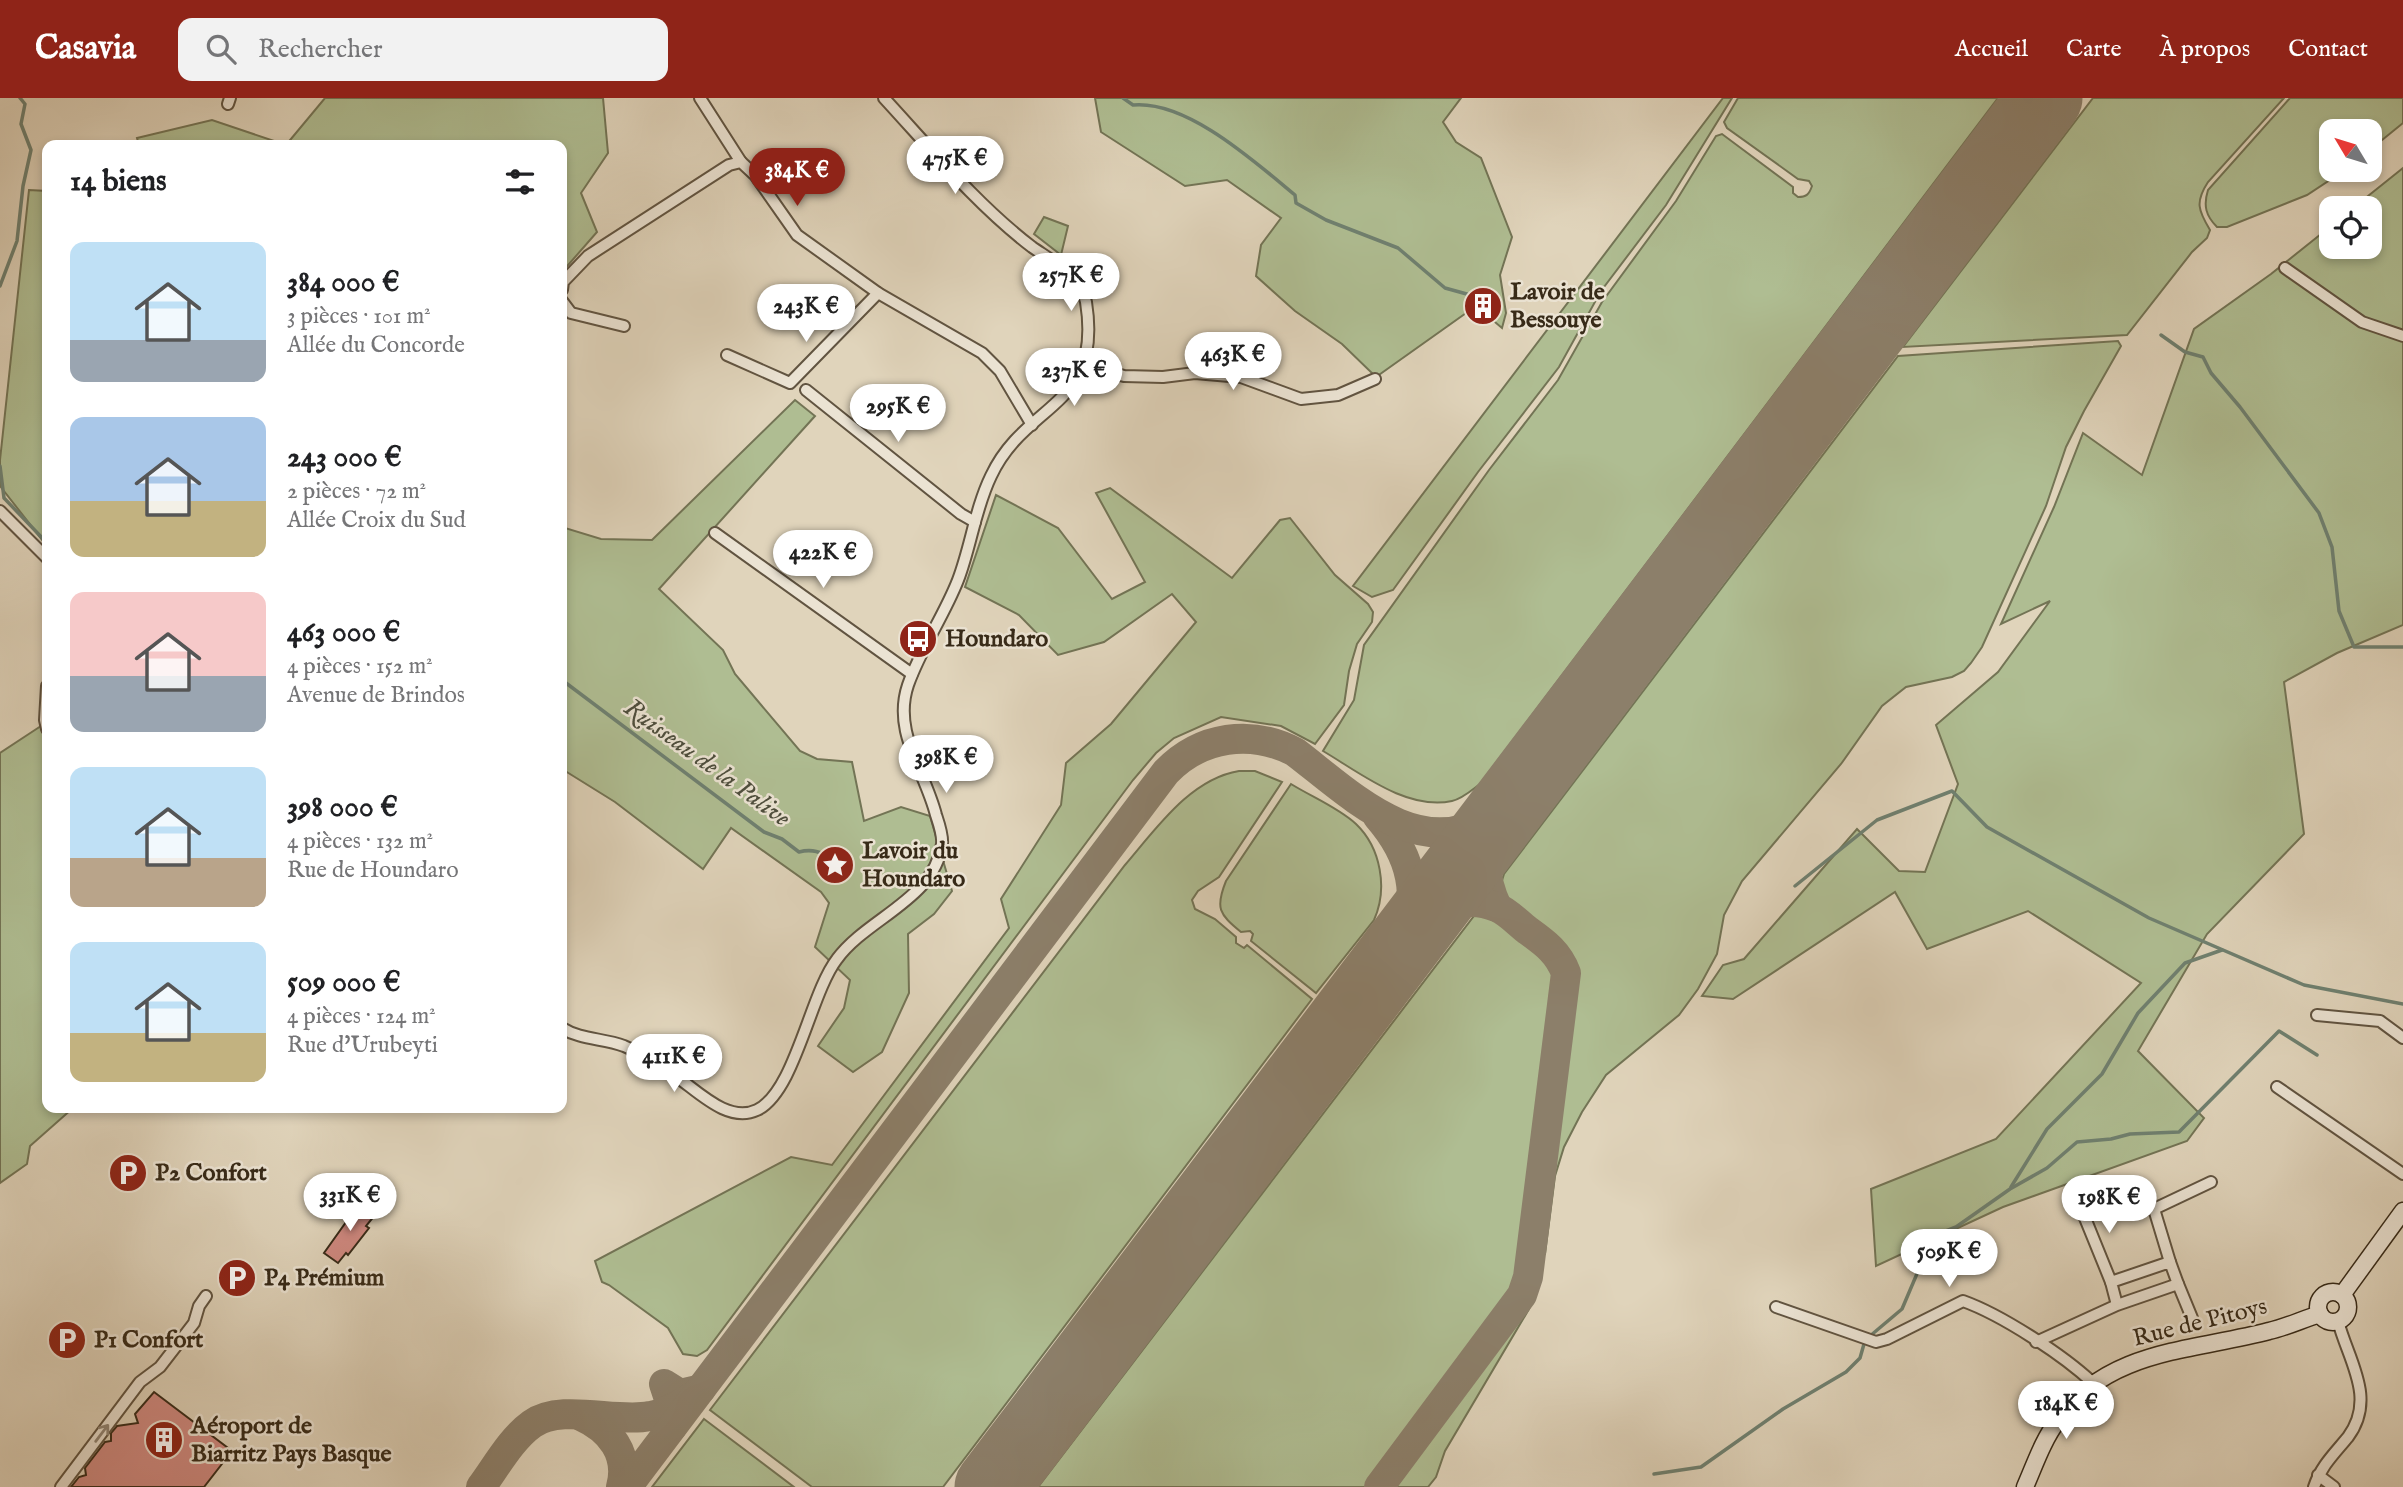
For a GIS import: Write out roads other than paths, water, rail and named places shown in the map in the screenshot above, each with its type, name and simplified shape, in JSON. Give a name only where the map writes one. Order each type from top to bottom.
[{"type":"street","points":[[700,98],[741,162],[755,175],[797,235],[878,293],[982,352],[1000,371],[1032,425]]},
{"type":"street","points":[[567,1031],[577,1037],[605,1041],[642,1055],[725,1110],[750,1113],[770,1102],[785,1076],[835,960],[854,941],[917,890],[936,865],[943,841],[935,809],[905,733],[903,702],[912,674],[957,581],[990,478],[1002,455],[1061,400],[1077,380],[1084,365],[1088,344],[1086,300],[1082,288],[993,213],[884,98]]},
{"type":"street","points":[[567,278],[587,256],[729,165],[741,162]]},
{"type":"street","points":[[2285,268],[2362,322],[2403,336]]},
{"type":"street","points":[[727,355],[790,383],[878,293]]},
{"type":"street","points":[[567,308],[571,313],[624,327]]},
{"type":"street","points":[[1084,365],[1124,376],[1163,377],[1195,373],[1241,377],[1301,399],[1338,395],[1375,379]]},
{"type":"street","points":[[806,390],[961,514],[975,522]]},
{"type":"street","points":[[0,510],[42,553]]},
{"type":"street","points":[[715,533],[912,674]]},
{"type":"street","points":[[2317,1015],[2380,1021],[2403,1038]]},
{"type":"street","points":[[2277,1087],[2403,1174]]},
{"type":"street","points":[[2192,1318],[2170,1262],[2154,1209],[2211,1182]]},
{"type":"street","points":[[2098,1189],[2085,1218],[2117,1305]]},
{"type":"street","points":[[2342,1296],[2403,1211]]},
{"type":"street","points":[[2110,1282],[2170,1262]]},
{"type":"street","points":[[2036,1342],[2117,1305],[2178,1284]]},
{"type":"street","points":[[2333,1293],[2342,1296],[2347,1303],[2347,1312],[2338,1321],[2326,1320],[2320,1314],[2319,1304],[2324,1296],[2333,1293]]},
{"type":"street","points":[[61,1487],[141,1382],[160,1367],[194,1323],[199,1306],[206,1296]]},
{"type":"street","points":[[1776,1307],[1875,1342],[1887,1339],[1963,1301],[1978,1306],[2076,1368],[2093,1383],[2058,1419],[2025,1487]]},
{"type":"street","name":"Rue de Pitoys","points":[[2093,1383],[2149,1356],[2270,1331],[2320,1314]]},
{"type":"street","points":[[2314,1487],[2318,1475],[2356,1422],[2361,1400],[2360,1381],[2338,1321]]},
{"type":"street","points":[[2318,1475],[2334,1487]]},
{"type":"waterway","name":"Ruisseau de la Palive","points":[[0,286],[17,241],[23,186],[31,150],[21,124],[25,104],[20,98]]},
{"type":"waterway","points":[[1123,98],[1133,105],[1154,106],[1175,112],[1197,123],[1260,166],[1295,195],[1296,203],[1326,220],[1398,248],[1445,288],[1474,296],[1480,303]]},
{"type":"waterway","points":[[2161,335],[2185,352],[2203,357],[2211,373],[2240,407],[2319,513],[2332,547],[2339,611],[2354,647],[2403,647]]},
{"type":"waterway","name":"Ruisseau de la Palive","points":[[0,466],[4,498],[42,538]]},
{"type":"waterway","name":"Ruisseau de la Palive","points":[[567,684],[764,832],[782,839],[799,852],[819,852],[835,865]]},
{"type":"waterway","points":[[1795,886],[1877,820],[1952,791],[1987,827],[2149,918],[2304,985],[2403,1004]]},
{"type":"waterway","points":[[2011,1187],[2047,1129],[2102,1074],[2138,1013],[2185,963],[2222,950]]},
{"type":"waterway","points":[[1870,1336],[1902,1309],[1933,1236],[1956,1227],[2010,1189],[2047,1168],[2077,1142],[2111,1139],[2130,1134],[2179,1132],[2279,1031],[2317,1055]]},
{"type":"waterway","points":[[1654,1474],[1701,1467],[1783,1409],[1846,1372],[1860,1358],[1864,1344]]},
{"type":"place","name":"Lavoir de Bessouye","points":[[1483,306]]},
{"type":"place","name":"Houndaro","points":[[918,639]]},
{"type":"place","name":"Lavoir du Houndaro","points":[[835,865]]},
{"type":"place","name":"P2 Confort","points":[[128,1173]]},
{"type":"place","name":"P4 Prémium","points":[[237,1278]]},
{"type":"place","name":"P1 Confort","points":[[67,1340]]},
{"type":"place","name":"Aéroport de Biarritz Pays Basque","points":[[164,1440]]}]
